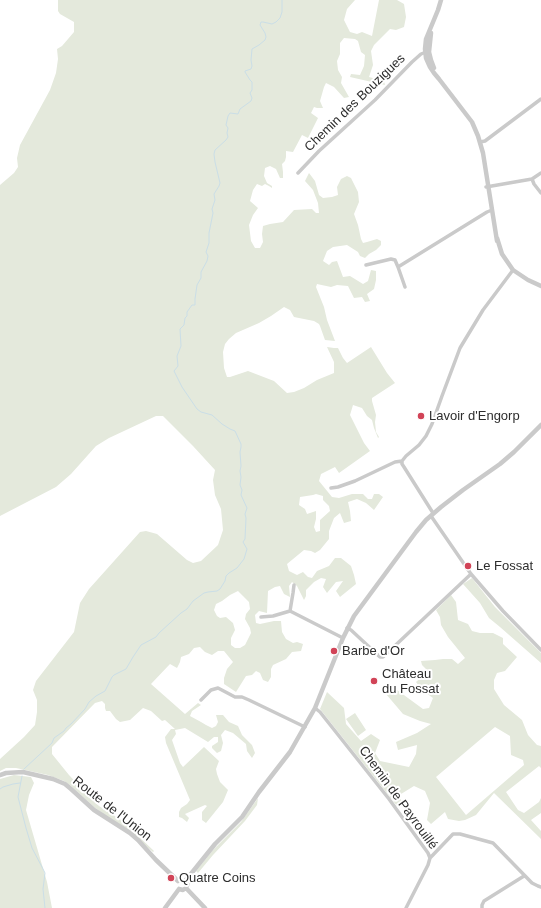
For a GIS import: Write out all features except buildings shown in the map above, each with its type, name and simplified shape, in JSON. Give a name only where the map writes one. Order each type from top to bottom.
[{"type":"street","points":[[441,0],[434,21],[427,52],[439,79],[472,122],[478,136],[494,229],[502,254],[513,270],[528,280],[541,286]]},
{"type":"street","name":"Chemin des Bouzigues","points":[[298,173],[319,151],[375,100],[412,62],[421,54],[427,52]]},
{"type":"street","points":[[480,142],[485,141],[541,99]]},
{"type":"street","points":[[487,187],[532,179],[541,173]]},
{"type":"street","points":[[532,179],[541,193]]},
{"type":"street","points":[[398,267],[491,210]]},
{"type":"street","points":[[366,265],[391,258],[395,260],[405,287]]},
{"type":"street","points":[[331,488],[355,481],[395,462],[402,461],[419,445],[426,436],[432,424],[460,348],[483,310],[513,270]]},
{"type":"street","points":[[186,880],[215,844],[242,817],[290,752],[315,708],[347,628],[354,616],[422,525],[432,514],[500,464],[541,424]]},
{"type":"street","points":[[402,461],[404,467],[432,514],[471,574],[503,611],[541,650]]},
{"type":"street","points":[[347,628],[380,657],[383,657],[471,574]]},
{"type":"street","points":[[290,611],[294,585]]},
{"type":"street","points":[[261,617],[273,616],[290,611],[342,638]]},
{"type":"street","points":[[201,700],[211,690],[218,688],[236,697],[242,697],[249,700],[305,727]]},
{"type":"street","name":"Chemin de Payrouillé","points":[[315,708],[320,712],[389,798],[428,853],[430,858],[428,865],[406,908]]},
{"type":"street","name":"Route de l'Union","points":[[0,775],[22,772],[52,779],[71,789],[94,810],[130,833],[178,880]]},
{"type":"street","points":[[430,858],[453,834],[460,834],[493,843],[524,876],[532,883],[541,887]]},
{"type":"street","points":[[482,908],[484,901],[524,876]]},
{"type":"street","points":[[179,889],[176,884],[178,880],[186,880]]},
{"type":"street","points":[[186,880],[188,883],[186,888]]},
{"type":"street","points":[[179,889],[183,890],[186,888]]},
{"type":"street","points":[[186,888],[205,908]]},
{"type":"street","points":[[165,908],[179,889]]},
{"type":"shaded area","points":[[58,0],[355,0],[347,9],[344,20],[350,32],[357,34],[362,32],[372,36],[379,0],[397,0],[404,4],[406,17],[404,27],[396,30],[390,29],[374,45],[371,51],[373,65],[369,77],[384,81],[385,85],[350,77],[351,74],[360,75],[364,66],[365,55],[361,52],[358,41],[355,39],[344,38],[340,43],[340,54],[337,61],[338,70],[342,77],[341,83],[349,97],[344,98],[334,87],[326,83],[320,101],[323,108],[314,107],[311,113],[318,118],[308,138],[302,135],[293,152],[286,151],[285,161],[282,164],[283,178],[280,178],[276,169],[270,166],[265,168],[264,176],[267,183],[272,186],[272,188],[265,184],[262,186],[257,184],[253,190],[250,201],[258,208],[249,225],[251,241],[255,248],[260,248],[263,242],[263,226],[283,222],[294,210],[312,209],[316,213],[319,213],[318,203],[313,190],[305,181],[309,173],[315,181],[319,195],[323,198],[338,195],[337,187],[341,179],[347,176],[351,178],[358,192],[359,202],[354,214],[361,239],[363,243],[377,239],[381,241],[381,245],[365,258],[360,256],[358,252],[347,245],[333,247],[327,251],[323,261],[329,265],[332,262],[337,261],[343,277],[350,276],[363,284],[368,281],[371,270],[376,271],[374,289],[367,294],[370,301],[365,302],[362,297],[354,298],[348,286],[337,285],[331,287],[317,284],[316,287],[335,341],[325,340],[319,324],[314,321],[294,317],[290,310],[284,307],[259,323],[236,333],[225,344],[223,352],[224,368],[227,377],[248,371],[274,381],[287,393],[304,388],[317,380],[334,373],[334,362],[327,347],[338,348],[347,363],[371,347],[395,383],[372,398],[376,415],[375,422],[378,438],[374,428],[372,420],[367,416],[362,408],[353,405],[350,415],[364,443],[370,451],[339,473],[335,467],[321,474],[319,481],[332,497],[339,498],[352,494],[363,494],[368,499],[372,499],[374,494],[379,494],[383,497],[374,510],[366,503],[357,499],[348,502],[351,521],[344,523],[340,513],[334,518],[329,531],[329,539],[320,550],[315,553],[304,550],[287,564],[289,571],[297,575],[303,572],[308,577],[312,578],[317,571],[329,566],[335,558],[341,558],[351,566],[356,584],[340,597],[336,591],[343,581],[336,582],[327,593],[323,587],[326,579],[321,578],[314,582],[306,590],[304,600],[297,586],[292,582],[289,586],[290,597],[284,594],[280,586],[268,591],[267,613],[259,611],[255,615],[256,623],[260,624],[281,621],[282,632],[286,639],[293,643],[297,642],[303,644],[301,651],[292,652],[286,659],[273,665],[271,669],[271,677],[268,682],[263,680],[260,673],[256,671],[252,675],[246,676],[236,692],[224,684],[227,669],[233,662],[224,651],[218,651],[212,655],[205,652],[200,647],[194,648],[189,654],[181,657],[177,668],[170,664],[151,684],[185,714],[198,703],[201,705],[192,711],[190,716],[212,728],[216,726],[218,722],[216,715],[223,715],[229,722],[238,726],[242,735],[252,745],[255,753],[252,758],[247,751],[246,744],[233,733],[225,730],[221,735],[223,743],[221,751],[217,753],[212,746],[218,742],[218,737],[214,737],[208,742],[185,728],[175,730],[176,734],[172,740],[180,763],[183,767],[204,747],[219,761],[216,769],[217,774],[220,782],[228,790],[223,802],[206,823],[202,820],[202,812],[207,806],[205,805],[185,814],[189,818],[187,822],[179,817],[181,808],[190,800],[166,743],[165,737],[171,729],[175,729],[165,720],[162,721],[151,711],[143,708],[130,720],[120,722],[110,711],[106,711],[105,704],[102,701],[95,703],[52,747],[52,754],[87,794],[99,806],[129,825],[134,832],[154,851],[153,852],[94,807],[64,781],[48,775],[16,768],[6,768],[0,771],[0,759],[35,725],[37,700],[33,690],[36,681],[74,632],[80,603],[89,589],[140,532],[146,531],[157,534],[187,560],[193,563],[201,561],[218,545],[223,530],[221,509],[215,495],[213,480],[215,470],[163,416],[156,416],[109,438],[96,446],[71,474],[56,487],[0,516],[0,185],[14,173],[18,167],[17,158],[20,145],[50,90],[56,73],[58,59],[57,49],[62,46],[74,32],[74,22],[60,14],[58,11]],"holes":[[[316,494],[323,496],[323,500],[329,506],[330,511],[320,520],[320,531],[316,532],[314,527],[316,511],[307,514],[305,509],[299,505],[300,497]],[[238,591],[249,602],[250,609],[246,614],[245,619],[251,633],[245,645],[240,648],[235,648],[231,645],[231,638],[235,630],[233,623],[226,617],[220,618],[217,616],[214,610],[216,604]]]},
{"type":"shaded area","points":[[472,578],[495,607],[541,653],[541,663],[489,618],[480,603],[463,584]]},
{"type":"shaded area","points":[[451,595],[456,602],[458,620],[468,624],[472,631],[480,633],[493,633],[503,638],[503,644],[517,657],[505,671],[497,673],[494,680],[494,689],[504,705],[522,720],[528,735],[537,745],[541,746],[541,768],[539,766],[506,792],[518,810],[524,813],[539,802],[541,798],[541,813],[531,820],[541,831],[541,839],[494,793],[476,815],[459,821],[448,819],[445,812],[431,824],[427,820],[430,803],[425,791],[414,786],[401,794],[401,807],[397,806],[320,709],[327,692],[344,708],[346,724],[361,741],[371,734],[380,740],[375,753],[380,761],[409,767],[416,754],[417,745],[398,750],[396,742],[417,733],[431,724],[403,714],[386,694],[393,687],[423,709],[429,708],[433,698],[422,690],[416,682],[425,674],[427,670],[422,665],[421,661],[452,659],[458,664],[465,658],[448,637],[441,625],[440,617],[436,610]],"holes":[[[495,727],[510,736],[511,755],[523,760],[524,765],[466,815],[436,777]]]},
{"type":"shaded area","points":[[355,713],[366,730],[358,736],[346,719]]},
{"type":"shaded area","points":[[14,775],[31,777],[34,783],[29,795],[26,810],[47,882],[52,908],[0,908],[0,779]]},
{"type":"shaded area","points":[[258,798],[257,805],[245,821],[198,873],[196,871],[213,850],[241,822]]},
{"type":"waterway","points":[[24,769],[52,743],[54,738],[71,724],[85,709],[89,702],[105,691],[114,675],[126,669],[141,645],[156,637],[187,609],[193,601],[204,593],[217,591],[220,589],[226,576],[237,568],[244,559],[247,549],[243,542],[245,539],[245,514],[247,508],[241,495],[242,490],[240,485],[241,444],[235,431],[222,424],[212,415],[201,412],[197,409],[182,387],[174,371],[178,366],[177,356],[181,346],[180,329],[184,325],[187,312],[192,305],[195,305],[197,285],[201,278],[201,272],[208,256],[206,252],[209,243],[209,233],[213,213],[212,209],[215,200],[214,194],[220,183],[215,162],[215,150],[228,137],[228,128],[226,125],[230,113],[238,114],[240,109],[251,101],[252,98],[250,93],[252,90],[252,82],[245,71],[251,69],[252,66],[252,49],[265,40],[266,37],[260,25],[261,22],[272,24],[280,18],[282,12],[282,0]]},
{"type":"waterway","points":[[22,776],[18,797],[32,848],[45,873],[43,889],[45,908]]},
{"type":"waterway","points":[[0,789],[20,783]]},
{"type":"place","name":"Lavoir d'Engorp","points":[[421,416]]},
{"type":"place","name":"Le Fossat","points":[[468,566]]},
{"type":"place","name":"Barbe d'Or","points":[[334,651]]},
{"type":"place","name":"Château du Fossat","points":[[374,681]]},
{"type":"place","name":"Quatre Coins","points":[[171,878]]}]
